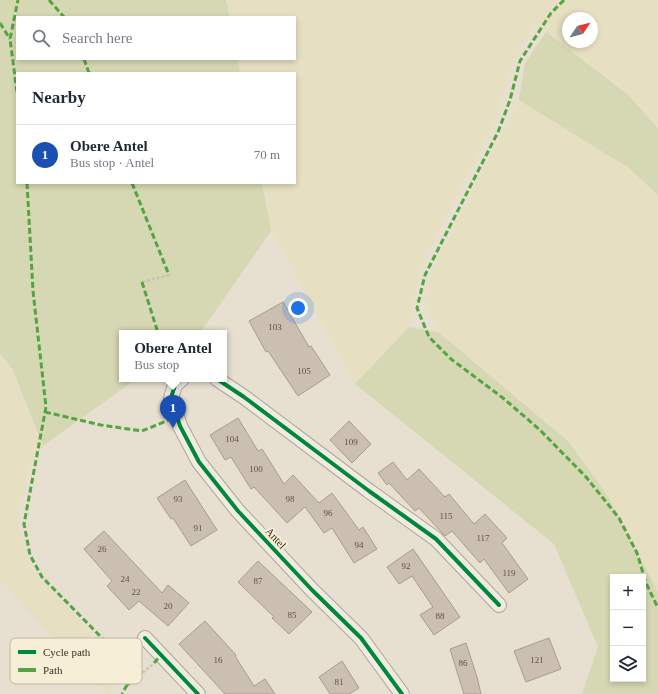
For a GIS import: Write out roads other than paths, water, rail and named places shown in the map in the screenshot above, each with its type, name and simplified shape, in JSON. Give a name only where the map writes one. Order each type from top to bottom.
[{"type":"street","name":"Antel","points":[[178,382],[175,385],[170,398],[180,426],[199,462],[238,511],[312,590],[361,638],[402,694]]},
{"type":"street","points":[[222,382],[244,397],[368,491],[436,539],[499,605]]},
{"type":"street","points":[[145,638],[198,694]]},
{"type":"place","name":"Obere Antel","points":[[173,428]]}]
